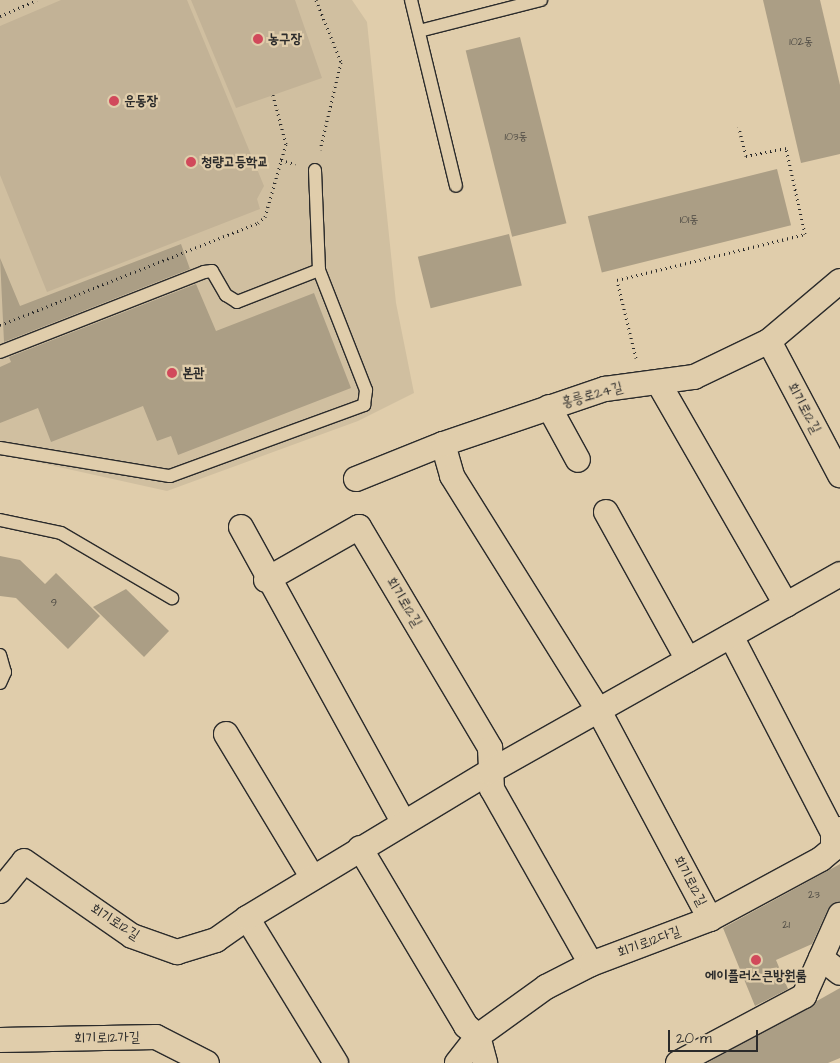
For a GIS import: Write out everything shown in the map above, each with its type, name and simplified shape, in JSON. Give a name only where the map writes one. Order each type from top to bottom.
[{"type":"street","name":"홍릉로24길","points":[[356,479],[442,444],[605,389],[694,377],[769,341],[840,281]]},
{"type":"street","name":"회기로12길","points":[[769,341],[840,475]]},
{"type":"street","points":[[650,383],[786,605]]},
{"type":"street","points":[[548,407],[578,460]]},
{"type":"street","name":"회기로12길","points":[[442,444],[452,476],[599,711],[710,919]]},
{"type":"street","points":[[606,512],[688,660]]},
{"type":"street","points":[[241,527],[266,580],[403,822]]},
{"type":"street","name":"회기로12길","points":[[266,580],[360,527],[490,748],[489,772],[492,789],[591,964]]},
{"type":"street","name":"회기로12길","points":[[0,891],[24,861],[132,936],[177,952],[216,940],[248,918],[403,822],[840,574]]},
{"type":"street","points":[[731,636],[837,831]]},
{"type":"street","points":[[226,734],[313,878]]},
{"type":"street","name":"회기로12다길","points":[[457,1063],[478,1036],[546,987],[591,964],[710,919],[821,859],[834,849],[837,831]]},
{"type":"street","points":[[360,848],[466,1026],[478,1036],[485,1063]]},
{"type":"street","points":[[678,1063],[804,996],[840,915]]},
{"type":"street","points":[[248,918],[336,1063]]},
{"type":"street","points":[[821,958],[840,973]]},
{"type":"street","name":"회기로12가길","points":[[0,1040],[156,1037],[207,1063]]},
{"type":"lane","points":[[411,0],[456,186]]},
{"type":"lane","points":[[419,30],[541,0]]},
{"type":"lane","points":[[0,448],[170,476],[364,405],[366,390],[320,270],[315,170]]},
{"type":"lane","points":[[0,352],[204,272],[212,271],[226,296],[237,302],[320,270]]},
{"type":"lane","points":[[0,520],[61,533],[172,598]]},
{"type":"lane","points":[[0,655],[5,672],[0,683]]},
{"type":"path","points":[[0,16],[37,0]]},
{"type":"path","points":[[281,160],[315,170],[341,62],[316,0]]},
{"type":"path","points":[[0,325],[258,223],[265,217],[286,137],[273,95]]},
{"type":"path","points":[[650,383],[617,280],[805,234],[786,148],[746,156],[739,127]]},
{"type":"shaded area","name":"청량고등학교","points":[[0,0],[352,0],[367,22],[396,303],[414,393],[358,421],[167,491],[0,454]]},
{"type":"shaded area","name":"운동장","points":[[61,0],[187,0],[264,186],[257,199],[260,209],[47,292],[0,175],[0,26]]},
{"type":"shaded area","name":"농구장","points":[[191,0],[295,0],[322,78],[236,108]]},
{"type":"building","points":[[763,0],[820,0],[840,85],[840,154],[801,163]]},
{"type":"building","points":[[520,37],[566,223],[512,237],[466,51]]},
{"type":"building","points":[[777,169],[791,225],[602,272],[588,216]]},
{"type":"building","points":[[509,234],[522,285],[431,308],[418,257]]},
{"type":"building","points":[[181,244],[190,269],[4,342],[0,258],[20,306]]},
{"type":"building","name":"본관","points":[[196,284],[216,331],[314,293],[351,388],[178,455],[171,436],[157,441],[143,406],[51,442],[38,408],[0,423],[0,367],[11,362],[9,357]]},
{"type":"building","points":[[0,556],[20,560],[45,584],[56,573],[100,616],[68,649],[16,598],[0,596]]},
{"type":"building","points":[[126,589],[169,631],[144,657],[93,607]]},
{"type":"building","points":[[840,864],[840,901],[828,909],[812,944],[776,960],[788,989],[755,1006],[723,928]]},
{"type":"building","points":[[840,988],[840,1058],[828,1063],[707,1063]]},
{"type":"place","name":"농구장","points":[[258,39]]},
{"type":"place","name":"운동장","points":[[114,101]]},
{"type":"place","name":"청량고등학교","points":[[191,162]]},
{"type":"place","name":"본관","points":[[172,373]]},
{"type":"place","name":"에이플러스큰방원룸","points":[[756,960]]}]
